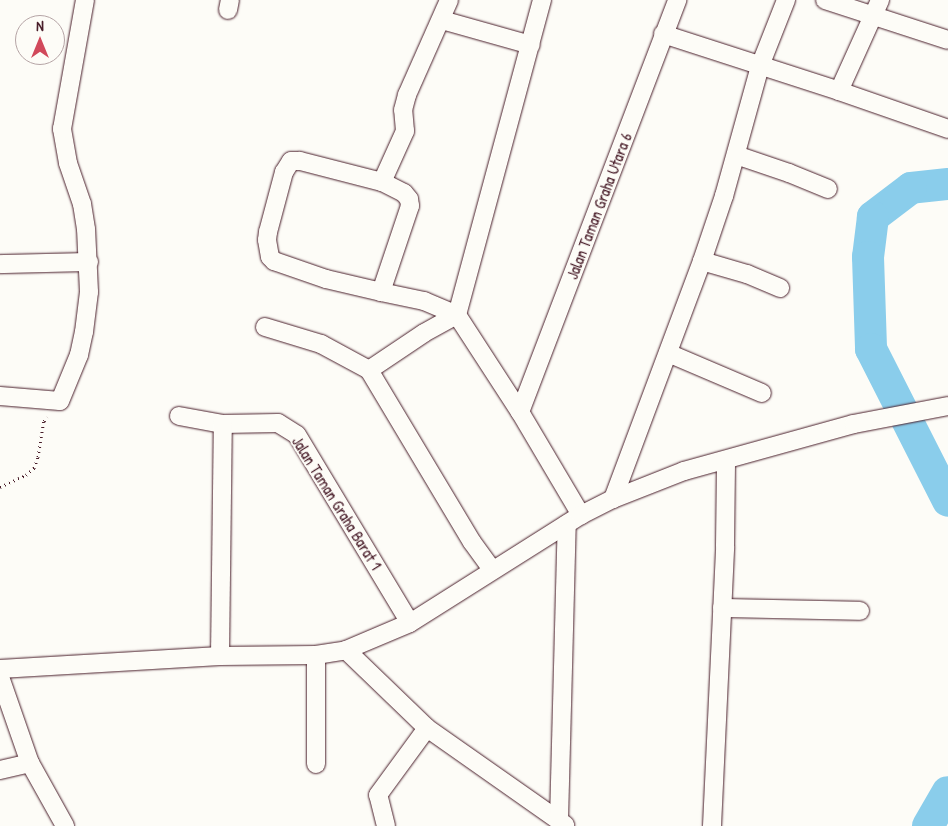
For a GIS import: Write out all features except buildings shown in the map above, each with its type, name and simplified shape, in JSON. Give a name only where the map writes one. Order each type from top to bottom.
[{"type":"street","points":[[0,396],[60,401],[79,355],[84,332],[89,292],[89,262],[83,209],[68,163],[62,129],[85,0]]},
{"type":"street","points":[[382,182],[405,131],[403,110],[407,95],[442,20],[449,0]]},
{"type":"street","points":[[369,370],[424,333],[457,315],[510,110],[531,45],[542,0]]},
{"type":"street","name":"Jalan Taman Graha Utara 6","points":[[520,412],[677,0]]},
{"type":"street","points":[[613,499],[702,261],[736,155],[760,66],[786,0]]},
{"type":"street","points":[[825,0],[877,7],[948,40]]},
{"type":"street","points":[[838,91],[877,7]]},
{"type":"street","points":[[442,20],[531,45]]},
{"type":"street","points":[[663,34],[948,129]]},
{"type":"street","points":[[736,155],[789,172],[828,189]]},
{"type":"street","points":[[381,292],[410,206],[408,199],[404,194],[382,182],[300,161],[291,161],[284,172],[267,240],[268,252],[274,261],[326,279],[381,292],[424,301],[457,315],[520,412],[574,519],[563,823]]},
{"type":"street","points":[[702,261],[747,274],[780,288]]},
{"type":"street","points":[[0,264],[89,262]]},
{"type":"street","points":[[266,326],[321,344],[369,370],[472,542],[492,570]]},
{"type":"street","points":[[668,353],[762,393]]},
{"type":"street","points":[[0,668],[220,656],[316,655],[346,650],[410,623],[574,519],[613,499],[684,471],[726,461],[854,424],[948,406]]},
{"type":"street","name":"Jalan Taman Graha Barat 1","points":[[179,416],[223,424],[278,423],[297,435],[410,623]]},
{"type":"street","points":[[220,656],[223,424]]},
{"type":"street","points":[[712,826],[722,608],[726,461]]},
{"type":"street","points":[[722,608],[860,611]]},
{"type":"street","points":[[346,650],[427,728],[563,823]]},
{"type":"street","points":[[316,655],[316,764]]},
{"type":"street","points":[[2,686],[15,715],[30,763],[64,826]]},
{"type":"street","points":[[386,826],[378,795],[427,728]]},
{"type":"street","points":[[0,770],[30,763]]},
{"type":"path","points":[[0,487],[26,475],[34,468],[38,458],[44,421],[60,401]]},
{"type":"waterway","points":[[948,184],[911,188],[873,217],[868,257],[871,349],[948,501]]},
{"type":"waterway","points":[[928,826],[948,792]]}]
